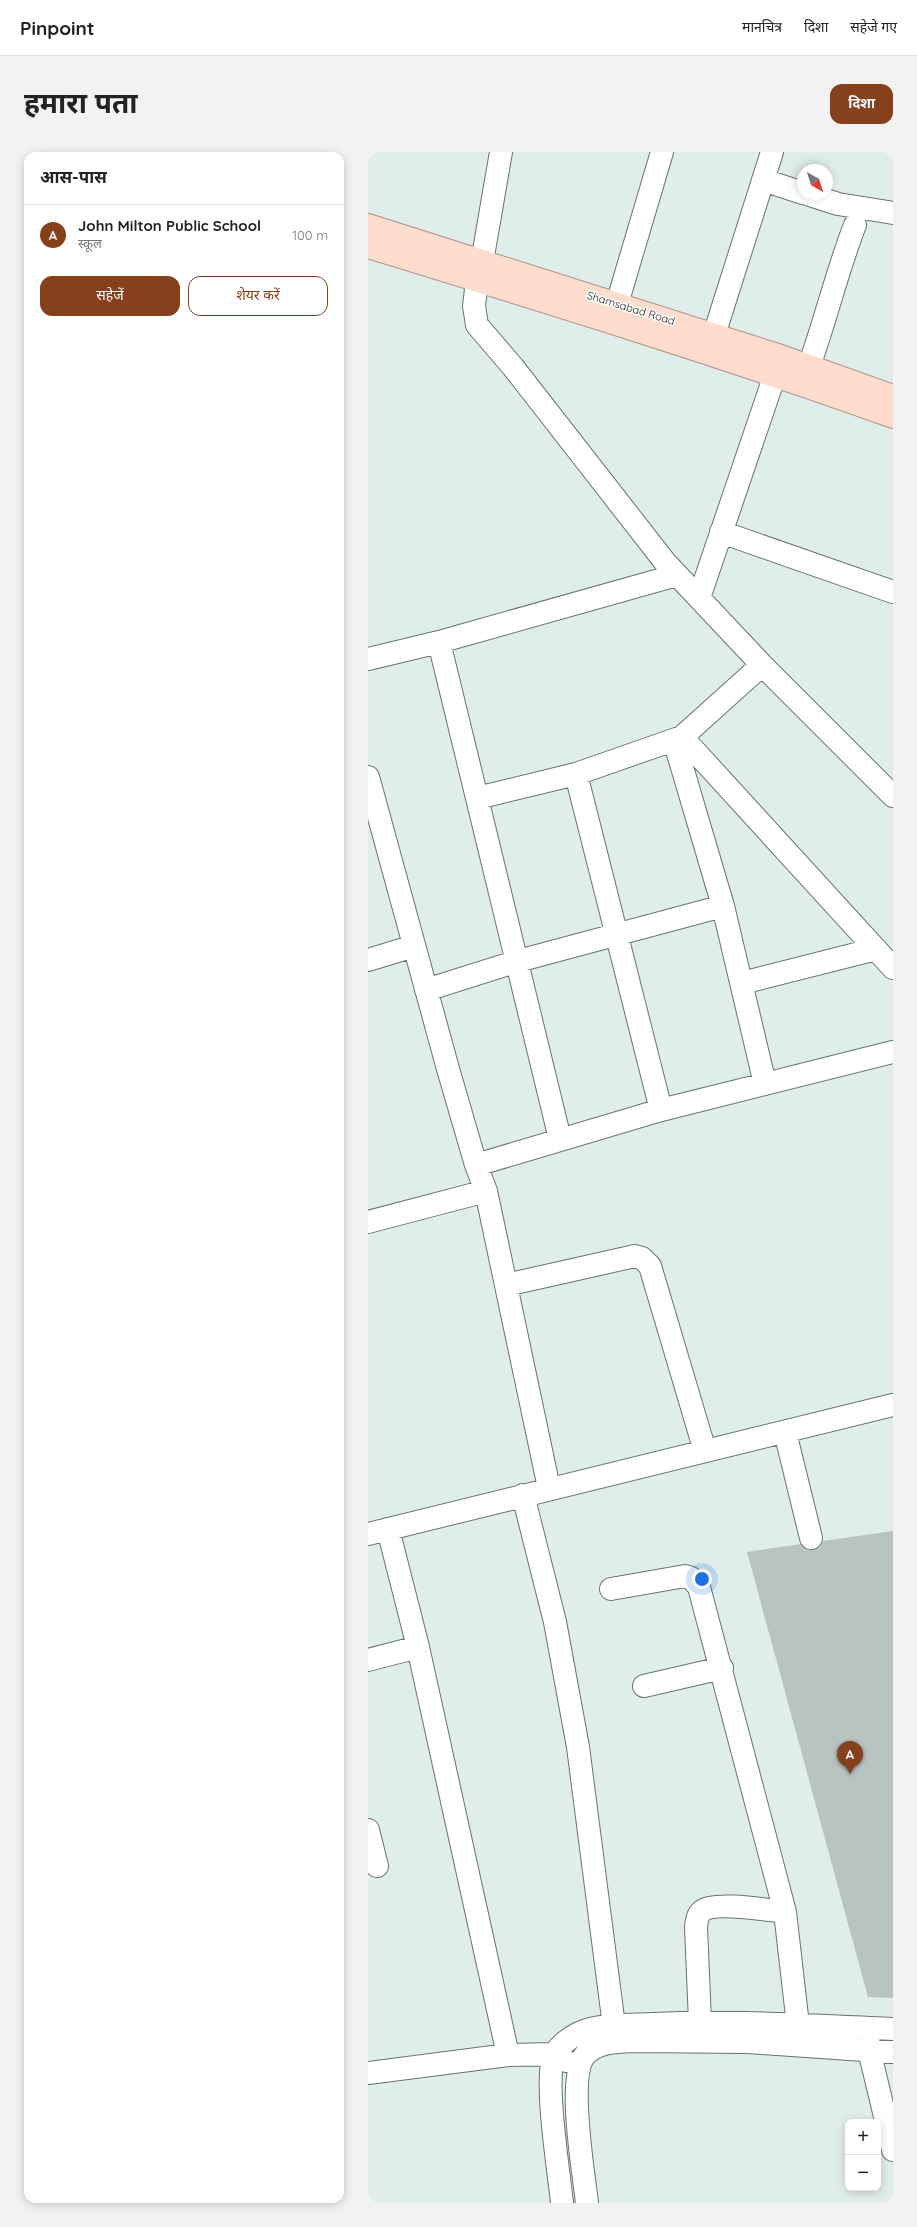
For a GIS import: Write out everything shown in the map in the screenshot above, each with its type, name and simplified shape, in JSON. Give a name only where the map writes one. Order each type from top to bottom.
[{"type":"main road","name":"Shamsabad Road","points":[[368,225],[480,271],[775,377],[893,417]]},
{"type":"main road","name":"Shamsabad Road","points":[[368,247],[480,271],[617,304],[781,356],[893,396]]},
{"type":"street","points":[[501,152],[474,306],[474,316],[477,325],[513,367],[677,574],[762,665],[893,796]]},
{"type":"street","points":[[617,304],[662,152]]},
{"type":"street","points":[[714,335],[772,152]]},
{"type":"street","points":[[763,180],[797,191]]},
{"type":"street","points":[[826,200],[838,204],[893,213]]},
{"type":"street","points":[[809,366],[826,320],[838,269],[854,224]]},
{"type":"street","points":[[699,598],[781,356]]},
{"type":"street","points":[[721,532],[893,592]]},
{"type":"street","points":[[368,659],[439,642],[677,574]]},
{"type":"street","points":[[439,642],[518,961],[560,1139]]},
{"type":"street","points":[[477,798],[576,774],[678,739],[762,665]]},
{"type":"street","points":[[678,739],[723,906],[765,1084]]},
{"type":"street","points":[[678,739],[893,968]]},
{"type":"street","points":[[576,774],[618,935],[661,1110]]},
{"type":"street","points":[[368,777],[426,990],[476,1165],[486,1190],[549,1488]]},
{"type":"street","points":[[426,990],[518,961],[723,906]]},
{"type":"street","points":[[368,960],[414,946]]},
{"type":"street","points":[[742,982],[876,949]]},
{"type":"street","points":[[476,1165],[661,1110],[893,1052]]},
{"type":"street","points":[[368,1222],[486,1190]]},
{"type":"street","points":[[506,1285],[636,1256],[645,1260],[650,1266],[704,1451]]},
{"type":"street","points":[[508,2055],[418,1647],[378,1531],[549,1488],[893,1407]]},
{"type":"street","points":[[785,1432],[812,1538]]},
{"type":"street","points":[[523,1495],[555,1622],[578,1747],[614,2026]]},
{"type":"street","points":[[612,1589],[685,1576],[691,1578],[699,1587],[722,1668],[785,1912],[798,2025]]},
{"type":"street","points":[[368,1660],[418,1647]]},
{"type":"street","points":[[644,1686],[722,1668]]},
{"type":"street","points":[[368,1830],[377,1866]]},
{"type":"street","points":[[700,2022],[696,1928],[698,1916],[702,1910],[716,1906],[785,1912]]},
{"type":"street","points":[[562,2203],[550,2078],[551,2065],[555,2054],[561,2046],[584,2031],[614,2026],[700,2022],[893,2029]]},
{"type":"street","points":[[868,2028],[869,2050],[893,2150]]},
{"type":"street","points":[[587,2203],[578,2119],[576,2083],[578,2068],[585,2055],[596,2047],[613,2042],[632,2040],[748,2042],[893,2052]]},
{"type":"street","points":[[368,2073],[508,2055],[555,2054],[578,2068]]},
{"type":"building","points":[[893,1531],[893,1998],[868,1997],[747,1552],[801,1544],[807,1550],[814,1550],[820,1547],[823,1541]]},
{"type":"place","name":"John Milton Public School","points":[[850,1774]]}]
